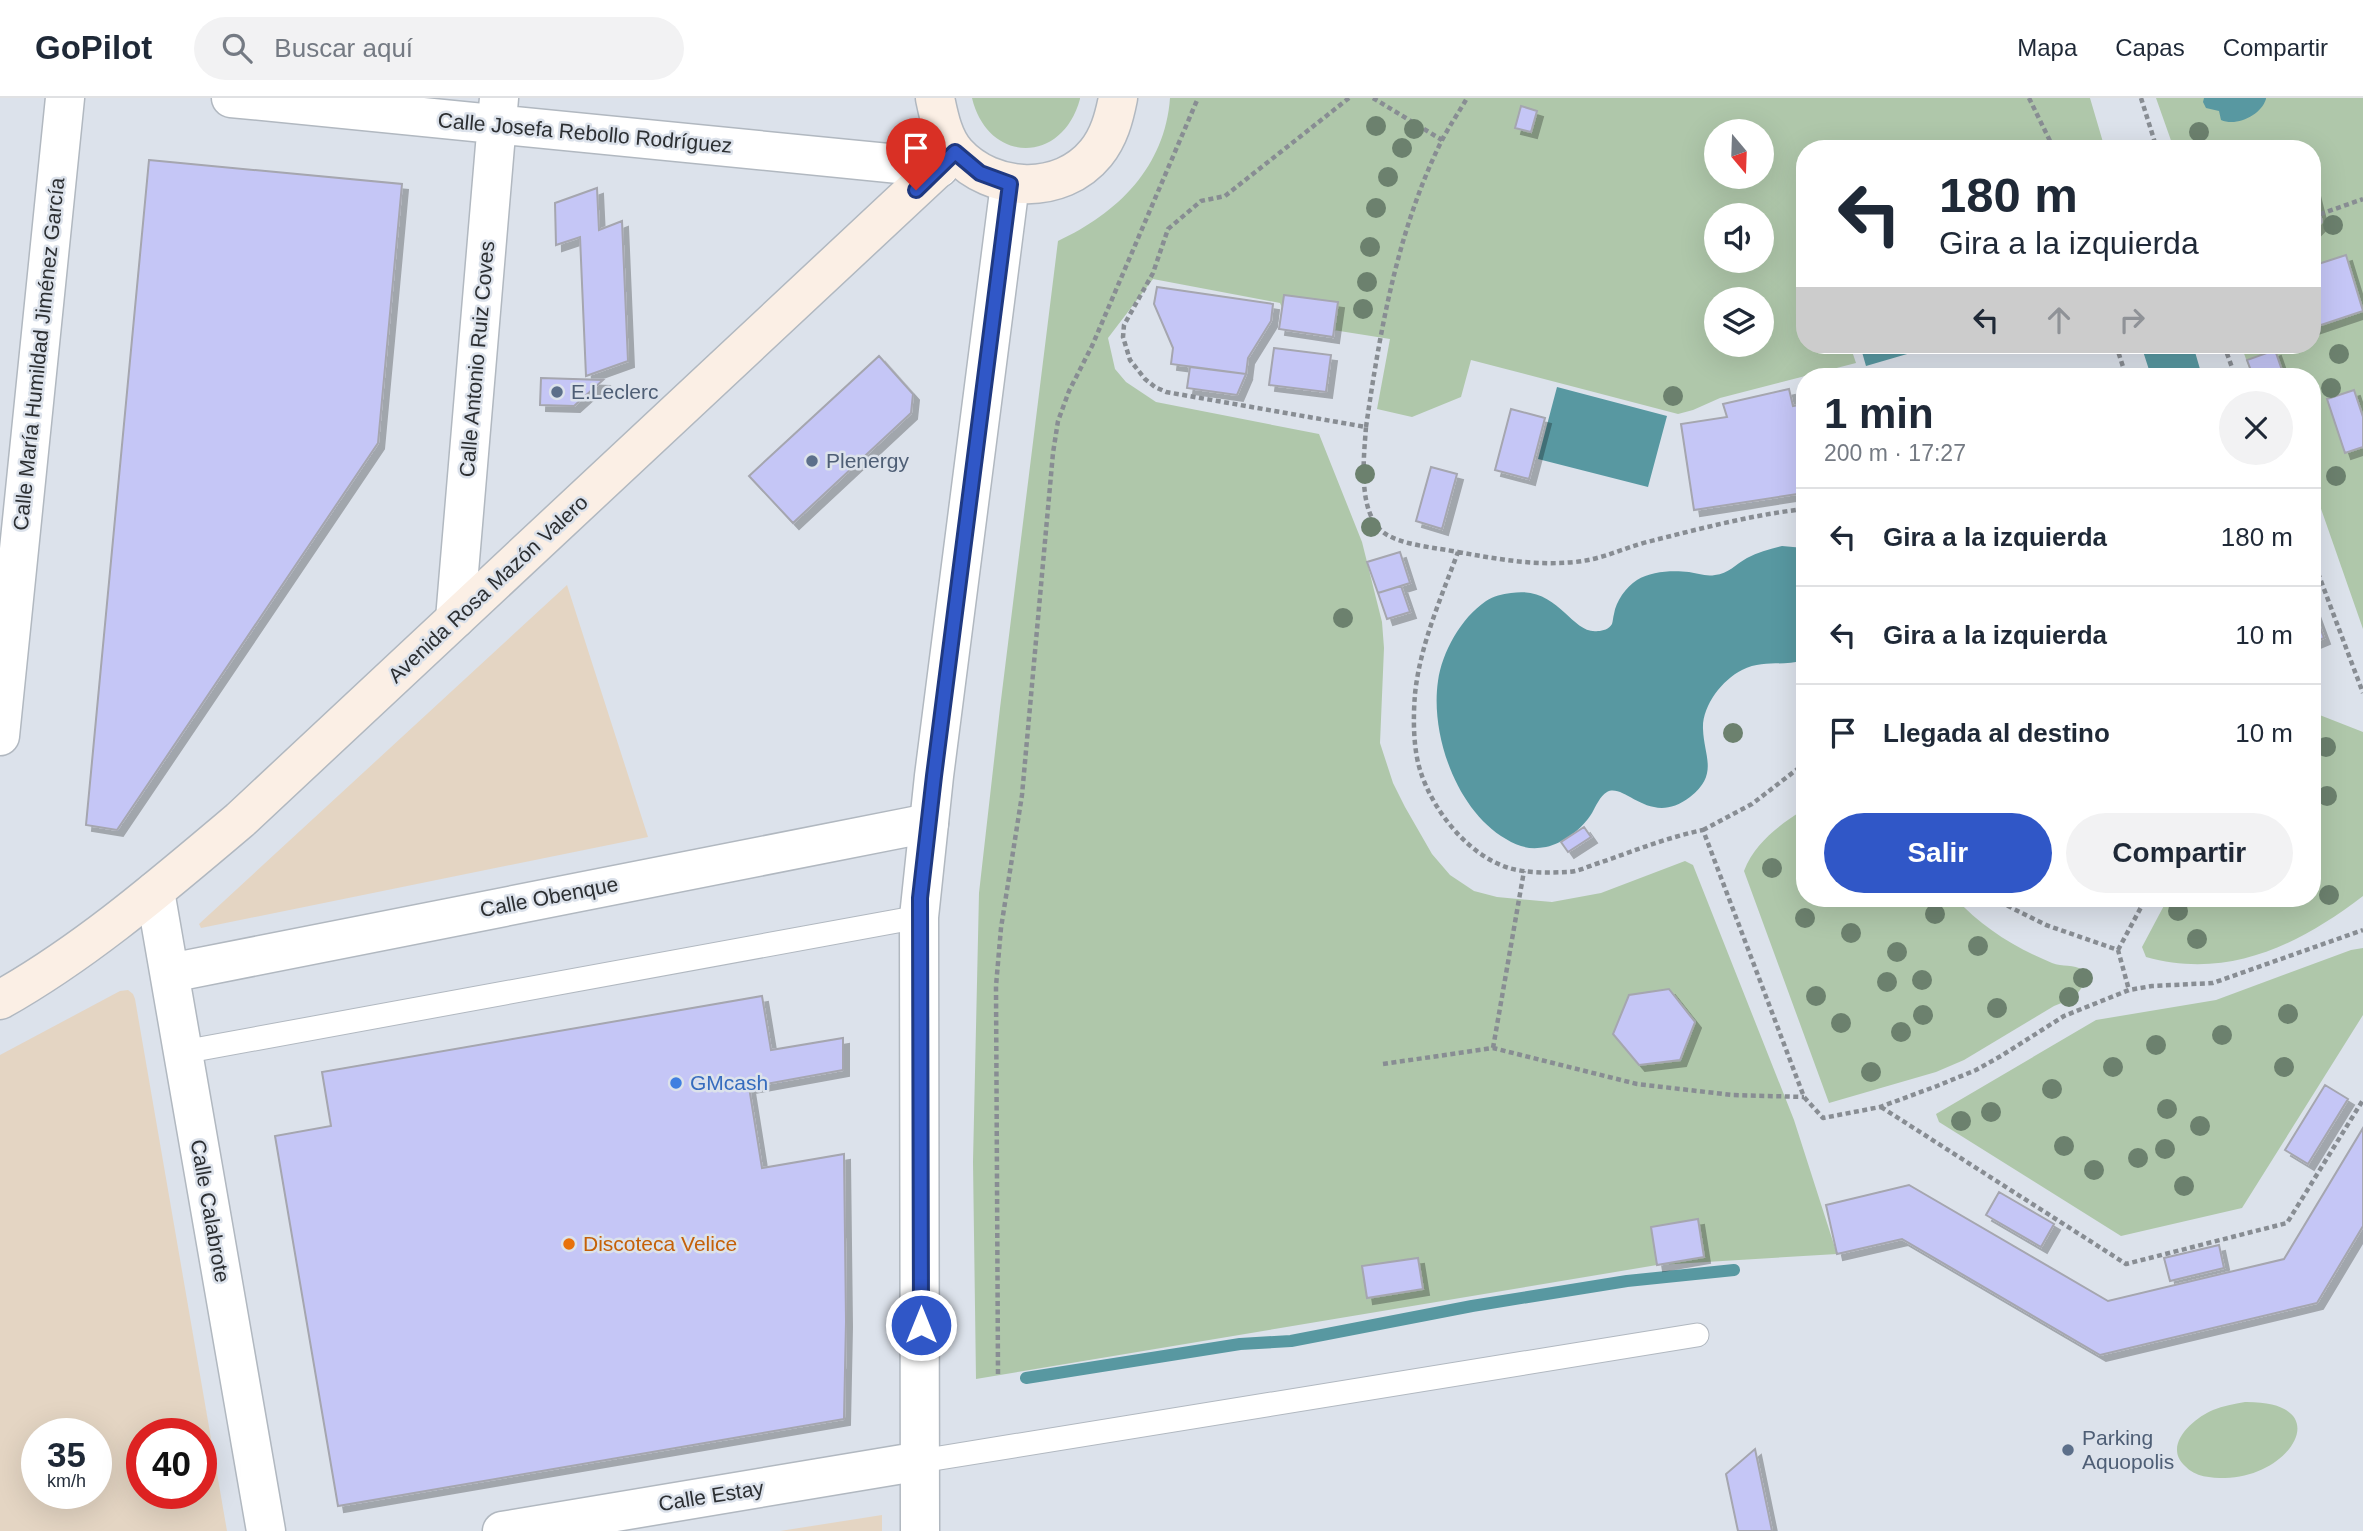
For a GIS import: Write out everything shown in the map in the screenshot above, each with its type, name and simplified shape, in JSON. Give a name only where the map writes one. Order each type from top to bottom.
[{"type":"main road","points":[[935,98],[947,160],[1010,184],[1041,184],[1071,174],[1096,153],[1112,127],[1118,98]]},
{"type":"main road","name":"Avenida Rosa Mazón Valero","points":[[0,1000],[89,942],[240,820],[947,160]]},
{"type":"street","name":"Calle María Humildad Jiménez García","points":[[0,736],[65,98]]},
{"type":"street","name":"Calle Josefa Rebollo Rodríguez","points":[[231,98],[498,112],[947,160]]},
{"type":"street","name":"Calle Antonio Ruiz Coves","points":[[455,619],[498,112]]},
{"type":"street","points":[[920,1531],[919,917],[1010,184]]},
{"type":"street","name":"Calle Obenque","points":[[170,973],[929,823]]},
{"type":"street","name":"Calle Calabrote","points":[[155,891],[265,1531]]},
{"type":"street","name":"Calle Estay","points":[[502,1531],[921,1461]]},
{"type":"lane","points":[[183,1052],[919,917]]},
{"type":"lane","points":[[921,1461],[1697,1335]]},
{"type":"path","points":[[998,1374],[996,986],[1001,928],[1022,795],[1058,421],[1198,98]]},
{"type":"path","points":[[1349,98],[1225,196],[1201,201],[1168,229],[1153,273],[1124,325],[1123,337],[1125,350],[1137,370],[1155,387],[1166,392],[1366,427]]},
{"type":"path","points":[[1373,98],[1442,140]]},
{"type":"path","points":[[1467,98],[1442,140],[1412,214],[1395,272],[1377,352],[1362,478],[1372,516],[1383,532],[1403,541],[1527,564],[1574,562],[1605,557],[1643,543],[1756,516],[1796,510]]},
{"type":"path","points":[[2029,98],[2050,140]]},
{"type":"path","points":[[2141,98],[2154,140]]},
{"type":"path","points":[[2321,214],[2363,199]]},
{"type":"path","points":[[1458,552],[1423,648],[1415,694],[1416,738],[1421,772],[1436,805],[1456,832],[1480,853],[1507,867],[1524,871],[1570,872],[1679,835],[1703,830],[1752,804],[1796,770]]},
{"type":"path","points":[[2321,581],[2363,693]]},
{"type":"path","points":[[1703,830],[1804,1097],[1823,1118],[1880,1107],[1976,1070],[2064,1016],[2129,990],[2213,983],[2363,930]]},
{"type":"path","points":[[1493,1048],[1524,871]]},
{"type":"path","points":[[2010,907],[2046,925],[2118,950]]},
{"type":"path","points":[[2129,990],[2118,950],[2141,907]]},
{"type":"path","points":[[1382,1064],[1493,1048],[1637,1084],[1732,1095],[1804,1097]]},
{"type":"path","points":[[1880,1107],[2126,1264],[2287,1223],[2363,1100]]},
{"type":"shaded area","points":[[567,585],[648,837],[201,928],[199,924]]},
{"type":"shaded area","points":[[128,990],[133,994],[207,1418],[126,1418],[126,1509],[217,1509],[217,1473],[227,1531],[0,1531],[0,1055],[120,991]]},
{"type":"shaded area","points":[[882,1515],[882,1531],[780,1531]]},
{"type":"green space","points":[[972,98],[1080,99],[1071,121],[1058,136],[1042,145],[1025,148],[1008,145],[993,135],[980,120]]},
{"type":"green space","points":[[1170,98],[2090,98],[2102,140],[1796,140],[1796,354],[1853,354],[1856,363],[1837,368],[1796,368],[1796,378],[1720,398],[1678,414],[1471,360],[1461,397],[1412,417],[1377,409],[1390,339],[1289,323],[1280,303],[1153,279],[1108,338],[1115,369],[1126,382],[1156,402],[1319,434],[1362,542],[1382,622],[1384,648],[1380,743],[1393,783],[1405,807],[1432,854],[1450,875],[1474,891],[1497,897],[1552,902],[1601,893],[1685,861],[1693,865],[1794,1120],[1837,1254],[1657,1265],[976,1379],[973,1162],[979,893],[1058,241],[1100,217],[1118,202],[1135,185],[1159,146]]},
{"type":"green space","points":[[2156,98],[2363,98],[2363,629],[2321,509],[2321,368],[2249,368],[2244,354],[2321,354],[2321,140],[2171,140]]},
{"type":"green space","points":[[2321,716],[2363,732],[2363,896],[2339,914],[2288,943],[2234,961],[2176,963],[2146,957],[2142,947],[2163,907],[2321,907]]},
{"type":"green space","points":[[1796,815],[1796,907],[1964,907],[1988,927],[2025,951],[2052,963],[2083,970],[2086,982],[2074,998],[2054,1006],[1964,1060],[1936,1072],[1829,1103],[1744,871],[1761,843]]},
{"type":"green space","points":[[2363,948],[2363,1015],[2242,1208],[2121,1236],[1939,1122],[1936,1114],[2096,1020],[2216,1000],[2351,950]]},
{"type":"green space","points":[[2245,1402],[2274,1405],[2291,1413],[2297,1425],[2295,1439],[2285,1453],[2269,1466],[2249,1474],[2214,1478],[2189,1470],[2179,1458],[2177,1450],[2183,1433],[2197,1419],[2213,1410]]},
{"type":"water","points":[[2204,98],[2266,99],[2254,115],[2241,121],[2227,122],[2221,120],[2219,111],[2206,108]]},
{"type":"water","points":[[1863,354],[1907,354],[1866,366]]},
{"type":"water","points":[[2144,354],[2196,354],[2200,368],[2148,368]]},
{"type":"water","points":[[1557,387],[1667,416],[1648,487],[1538,459]]},
{"type":"water","points":[[1782,546],[1796,547],[1796,662],[1750,667],[1735,674],[1721,687],[1710,703],[1704,720],[1708,765],[1699,789],[1676,805],[1663,808],[1640,802],[1622,793],[1607,792],[1578,830],[1566,839],[1540,848],[1511,842],[1489,826],[1461,791],[1451,770],[1438,725],[1440,670],[1448,647],[1477,608],[1498,596],[1527,592],[1553,603],[1580,626],[1588,630],[1602,631],[1612,624],[1615,609],[1625,590],[1643,577],[1669,571],[1708,576],[1720,574],[1764,551]]},
{"type":"building","points":[[1521,106],[1537,111],[1531,132],[1515,128]]},
{"type":"building","points":[[149,160],[402,184],[378,443],[117,830],[86,825]]},
{"type":"building","points":[[597,188],[599,230],[622,221],[628,361],[586,376],[580,237],[556,245],[555,203]]},
{"type":"building","points":[[2346,255],[2363,311],[2321,325],[2321,263]]},
{"type":"building","points":[[1157,287],[1273,304],[1271,321],[1248,358],[1246,374],[1171,364],[1173,348],[1154,304]]},
{"type":"building","points":[[1284,295],[1338,302],[1333,337],[1279,329]]},
{"type":"building","points":[[1274,348],[1331,355],[1326,392],[1269,385]]},
{"type":"building","points":[[2264,354],[2276,354],[2281,368],[2250,368],[2247,360]]},
{"type":"building","points":[[879,356],[913,394],[911,413],[793,523],[749,476]]},
{"type":"building","points":[[1190,367],[1246,374],[1237,395],[1187,388]]},
{"type":"building","points":[[541,378],[603,380],[574,406],[540,405]]},
{"type":"building","points":[[1789,389],[1793,406],[1796,405],[1796,494],[1694,510],[1681,424],[1727,417],[1723,404]]},
{"type":"building","points":[[2354,390],[2363,417],[2363,447],[2345,453],[2327,399]]},
{"type":"building","points":[[1511,409],[1545,418],[1529,479],[1495,470]]},
{"type":"building","points":[[1431,467],[1457,474],[1442,529],[1416,521]]},
{"type":"building","points":[[1400,552],[1410,583],[1378,593],[1367,562]]},
{"type":"building","points":[[1401,586],[1410,612],[1387,619],[1378,593]]},
{"type":"building","points":[[1584,827],[1591,837],[1568,852],[1561,842]]},
{"type":"building","points":[[1669,989],[1695,1022],[1680,1060],[1639,1065],[1613,1034],[1629,995]]},
{"type":"building","name":"Discoteca Velice","points":[[762,996],[771,1050],[843,1038],[843,1070],[749,1087],[762,1168],[844,1154],[844,1419],[338,1506],[275,1136],[331,1126],[322,1072]]},
{"type":"building","points":[[2325,1085],[2348,1099],[2308,1164],[2285,1150]]},
{"type":"building","points":[[2363,1128],[2363,1226],[2317,1303],[2100,1355],[1902,1239],[1837,1254],[1826,1205],[1909,1185],[2108,1301],[2284,1259]]},
{"type":"building","points":[[1999,1192],[2054,1224],[2041,1247],[1986,1215]]},
{"type":"building","points":[[1698,1219],[1704,1257],[1657,1265],[1651,1227]]},
{"type":"building","points":[[2219,1245],[2224,1268],[2170,1281],[2164,1258]]},
{"type":"building","points":[[1418,1258],[1423,1289],[1367,1298],[1362,1266]]},
{"type":"building","points":[[1755,1449],[1772,1531],[1738,1531],[1726,1474]]},
{"type":"waterway","points":[[1026,1378],[1240,1344],[1291,1341],[1472,1306],[1627,1281],[1734,1270]]},
{"type":"place","name":"E.Leclerc","points":[[557,392]]},
{"type":"place","name":"Plenergy","points":[[812,461]]},
{"type":"place","name":"GMcash","points":[[676,1083]]},
{"type":"place","name":"Discoteca Velice","points":[[569,1244]]},
{"type":"place","name":"Parking Aquopolis","points":[[2068,1450]]},
{"type":"route","points":[[916,190],[955,152],[980,173],[1010,184],[920,898],[921,1325]]}]
